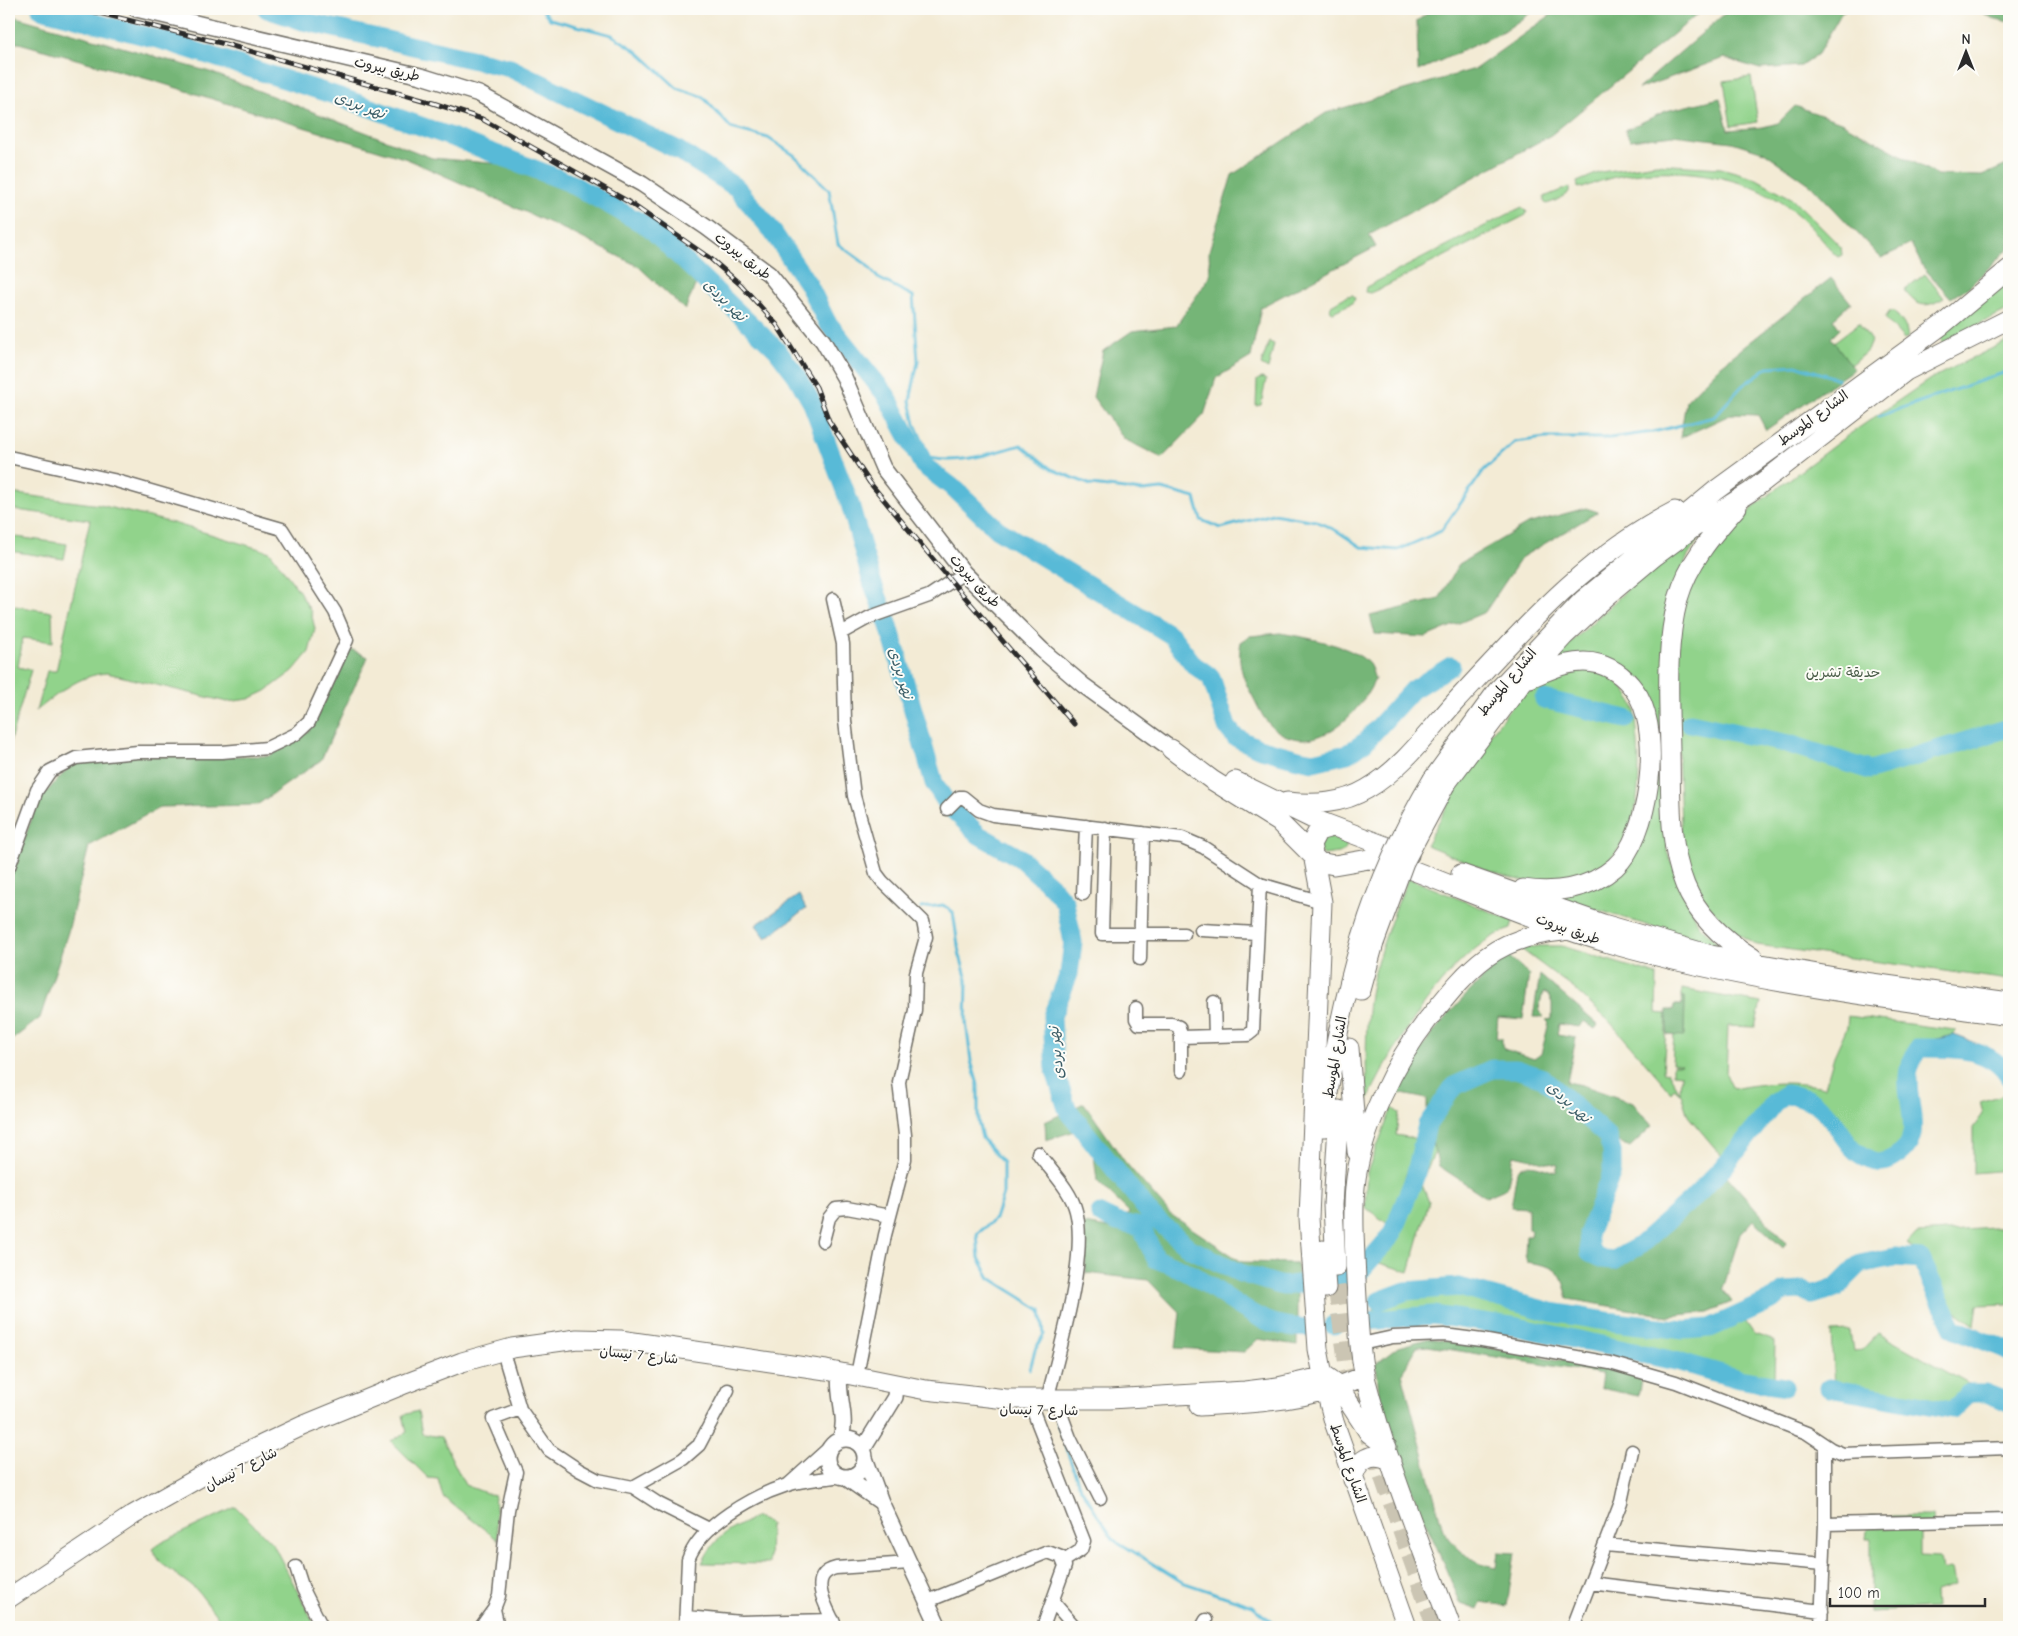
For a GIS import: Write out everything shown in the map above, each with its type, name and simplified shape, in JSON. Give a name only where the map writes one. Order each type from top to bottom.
[{"type":"main road","name":"الشارع الموسط","points":[[1407,1627],[1353,1480],[1329,1385],[1312,1279],[1309,1218],[1320,1118],[1346,999],[1368,940],[1390,860],[1497,691],[1583,600],[1630,559],[1716,490],[1942,325],[2009,269]]},
{"type":"main road","name":"الشارع الموسط","points":[[1439,782],[1524,680],[1564,636],[1606,597],[1693,528],[1750,492],[1906,371],[2009,319]]},
{"type":"main road","points":[[1273,800],[1309,804],[1330,802],[1351,797],[1368,789],[1402,760],[1550,601],[1577,576],[1663,517],[1716,490]]},
{"type":"main road","points":[[1750,492],[1704,546],[1688,572],[1678,598],[1668,663],[1671,812],[1675,850],[1685,885],[1704,917],[1729,944],[1765,965]]},
{"type":"main road","points":[[1485,883],[1535,891],[1557,892],[1577,888],[1596,880],[1616,866],[1625,854],[1640,827],[1647,800],[1649,752],[1644,714],[1639,698],[1619,674],[1599,664],[1579,662],[1559,666],[1524,680]]},
{"type":"main road","name":"طريق بيروت","points":[[1171,749],[1273,800],[1332,826],[1485,883],[1603,924],[1711,954],[1765,965],[2009,1002]]},
{"type":"main road","name":"طريق بيروت","points":[[1171,749],[1212,780],[1279,822],[1314,859],[1326,865],[1369,859],[1396,864],[1568,930],[1654,955],[1742,976],[2009,1016]]},
{"type":"main road","name":"الشارع الموسط","points":[[1332,826],[1318,831],[1313,837],[1311,844],[1322,902],[1321,1206],[1331,1287],[1334,1236],[1334,1169],[1338,1115],[1368,940]]},
{"type":"main road","points":[[1451,1627],[1389,1454],[1365,1376],[1361,1344],[1353,1204],[1358,1166],[1373,1118],[1408,1047],[1454,989],[1487,955],[1506,944],[1537,933],[1568,930]]},
{"type":"main road","points":[[1349,1048],[1358,1166]]},
{"type":"main road","name":"شارع 7 نيسان","points":[[9,1598],[132,1515],[232,1459],[302,1426],[402,1385],[462,1362],[512,1348],[578,1339],[620,1340],[845,1378],[960,1407],[1263,1403],[1287,1401],[1329,1385],[1365,1376]]},
{"type":"main road","name":"شارع 7 نيسان","points":[[9,1612],[139,1525],[237,1470],[307,1437],[466,1373],[506,1362],[557,1353],[618,1350],[845,1378]]},
{"type":"main road","points":[[1329,1385],[1389,1454]]},
{"type":"main road","points":[[1353,1480],[1356,1467],[1367,1457],[1389,1454]]},
{"type":"main road","points":[[1439,1595],[1464,1627]]},
{"type":"street","name":"طريق بيروت","points":[[136,9],[421,76],[479,94],[642,184],[706,227],[769,274],[823,342],[844,378],[883,468],[964,572],[1042,650],[1083,685],[1171,749]]},
{"type":"street","points":[[9,456],[113,480],[282,529],[335,612],[347,640],[308,722],[296,734],[267,748],[222,752],[138,752],[76,758],[50,771],[37,790],[9,867]]},
{"type":"street","points":[[841,633],[870,617],[929,596],[964,572]]},
{"type":"street","points":[[832,599],[835,618],[841,633],[846,720],[856,811],[876,872],[882,881],[923,921],[926,929],[926,936],[916,972],[915,1010],[899,1082],[905,1135],[905,1160],[845,1378],[844,1424],[835,1444],[828,1453],[828,1464],[831,1470],[881,1502]]},
{"type":"street","points":[[947,809],[959,797],[963,797],[979,810],[993,815],[1143,832],[1191,841],[1260,884],[1322,902]]},
{"type":"street","points":[[1083,894],[1086,826]]},
{"type":"street","points":[[1105,828],[1102,934],[1184,934]]},
{"type":"street","points":[[1140,959],[1143,832]]},
{"type":"street","points":[[1181,1037],[1248,1035],[1253,1031],[1260,884]]},
{"type":"street","points":[[1201,930],[1257,933]]},
{"type":"street","points":[[1214,1002],[1215,1036]]},
{"type":"street","points":[[1136,1008],[1136,1019],[1139,1024],[1176,1025],[1180,1029],[1180,1072]]},
{"type":"street","points":[[1038,1153],[1072,1200],[1078,1220],[1075,1274],[1047,1407],[1084,1541],[1081,1550],[1064,1561]]},
{"type":"street","points":[[823,1241],[829,1218],[836,1209],[847,1208],[890,1216]]},
{"type":"street","points":[[1361,1344],[1393,1337],[1444,1336],[1482,1340],[1610,1363],[1676,1382],[1807,1433],[1825,1446],[1837,1452],[1850,1455],[2009,1448]]},
{"type":"street","points":[[506,1362],[520,1408],[549,1450],[598,1480],[633,1487],[659,1504],[709,1529]]},
{"type":"street","points":[[633,1487],[683,1459],[699,1445],[728,1390]]},
{"type":"street","points":[[896,1391],[864,1453],[859,1472],[842,1477],[789,1484],[755,1499],[709,1529],[696,1542],[688,1560],[686,1622],[740,1625],[834,1624],[820,1590],[822,1577],[828,1571],[836,1568],[910,1563]]},
{"type":"street","points":[[1047,1407],[1070,1438],[1100,1498]]},
{"type":"street","points":[[481,1627],[494,1609],[500,1589],[508,1510],[516,1472],[493,1419],[520,1408]]},
{"type":"street","points":[[789,1484],[835,1444],[853,1440],[864,1453],[881,1502],[939,1627]]},
{"type":"street","points":[[1821,1627],[1825,1524],[1825,1446]]},
{"type":"street","points":[[1573,1627],[1624,1495],[1632,1451]]},
{"type":"street","points":[[1825,1524],[2009,1520]]},
{"type":"street","points":[[1604,1545],[1824,1564]]},
{"type":"street","points":[[928,1601],[1048,1552],[1058,1554],[1064,1561],[1064,1571],[1054,1603],[1043,1627]]},
{"type":"street","points":[[296,1567],[303,1589],[322,1627]]},
{"type":"street","points":[[1590,1583],[1822,1611]]},
{"type":"street","points":[[1054,1603],[1076,1627]]},
{"type":"street","points":[[494,1609],[498,1627]]},
{"type":"green space","points":[[1433,9],[1536,9],[1503,32],[1418,71],[1417,21]]},
{"type":"green space","points":[[1559,9],[1704,9],[1551,135],[1369,235],[1376,247],[1261,307],[1251,357],[1216,378],[1204,415],[1162,458],[1124,439],[1093,397],[1103,351],[1132,331],[1176,326],[1210,276],[1209,251],[1232,175],[1326,113],[1475,69]]},
{"type":"green space","points":[[1730,9],[1847,9],[1842,12],[1818,54],[1801,66],[1760,69],[1724,58],[1638,89]]},
{"type":"green space","points":[[1975,9],[2009,9],[2009,22],[1992,18]]},
{"type":"green space","points":[[9,15],[210,72],[432,158],[523,166],[653,235],[697,281],[685,310],[638,266],[570,232],[407,159],[151,80],[19,43],[9,43]]},
{"type":"green space","points":[[1751,77],[1758,122],[1731,126],[1724,81]]},
{"type":"green space","points":[[1720,98],[1728,130],[1763,127],[1778,123],[1795,106],[1841,122],[1937,175],[1982,176],[2009,164],[2009,248],[1970,286],[1951,298],[1923,267],[1911,244],[1881,258],[1811,185],[1764,152],[1732,142],[1673,135],[1630,140],[1625,130],[1666,111]]},
{"type":"green space","points":[[1656,164],[1721,168],[1753,177],[1793,199],[1841,247],[1842,255],[1838,257],[1812,228],[1787,206],[1766,193],[1741,183],[1715,176],[1659,172],[1632,174],[1606,179],[1583,188],[1578,187],[1577,182],[1601,172]]},
{"type":"green space","points":[[1569,187],[1569,192],[1559,199],[1546,204],[1544,201],[1544,197]]},
{"type":"green space","points":[[1522,207],[1527,212],[1526,215],[1384,287],[1370,293],[1365,292],[1366,287]]},
{"type":"green space","points":[[2009,272],[2009,309],[1942,343],[1941,334]]},
{"type":"green space","points":[[1925,274],[1944,298],[1926,305],[1917,303],[1904,290]]},
{"type":"green space","points":[[1831,278],[1851,303],[1833,319],[1840,329],[1831,338],[1854,369],[1766,430],[1758,415],[1732,414],[1680,438],[1686,401],[1720,366]]},
{"type":"green space","points":[[1353,295],[1355,299],[1352,303],[1333,312],[1330,310],[1331,305],[1347,296]]},
{"type":"green space","points":[[1890,311],[1894,311],[1906,327],[1908,337],[1904,339],[1885,318]]},
{"type":"green space","points":[[1859,323],[1871,341],[1867,351],[1851,365],[1834,342]]},
{"type":"green space","name":"حديقة تشرين","points":[[2009,340],[2009,980],[1757,945],[1730,929],[1710,907],[1693,884],[1682,851],[1675,668],[1684,603],[1695,577],[1708,558],[1743,517],[1762,500],[1844,438],[1930,379]]},
{"type":"green space","points":[[1269,342],[1274,344],[1268,369],[1261,365]]},
{"type":"green space","points":[[1262,378],[1266,380],[1261,405],[1256,406],[1257,380]]},
{"type":"green space","points":[[9,493],[100,505],[173,523],[270,552],[299,591],[311,612],[315,629],[309,652],[293,671],[266,691],[249,699],[227,702],[107,673],[78,681],[60,692],[36,711],[47,671],[56,671],[90,520],[9,509]]},
{"type":"green space","points":[[1586,508],[1598,512],[1522,557],[1485,612],[1426,637],[1375,634],[1370,616],[1439,599],[1459,564],[1527,524]]},
{"type":"green space","points":[[1705,528],[1687,558],[1672,593],[1667,851],[1698,924],[1723,949],[1560,898],[1621,866],[1653,761],[1631,678],[1549,663],[1647,571]]},
{"type":"green space","points":[[9,536],[67,544],[64,559],[9,551]]},
{"type":"green space","points":[[9,605],[52,612],[53,642],[23,638],[18,667],[31,670],[9,745]]},
{"type":"green space","points":[[1280,633],[1340,647],[1362,657],[1371,667],[1375,679],[1367,694],[1344,721],[1330,731],[1315,737],[1299,739],[1283,734],[1268,723],[1248,687],[1240,662],[1241,642],[1250,636]]},
{"type":"green space","points":[[346,647],[368,657],[321,760],[257,805],[161,807],[89,846],[68,932],[40,1018],[9,1042],[9,881],[38,801],[72,764],[134,756],[269,756],[309,731]]},
{"type":"green space","points":[[1578,666],[1605,675],[1620,684],[1631,699],[1635,710],[1639,781],[1636,805],[1630,828],[1619,848],[1604,864],[1582,876],[1566,880],[1540,882],[1523,881],[1503,876],[1426,845],[1477,752],[1525,689]]},
{"type":"green space","points":[[1328,836],[1347,844],[1345,850],[1339,853],[1324,855],[1318,850],[1322,839]]},
{"type":"green space","points":[[1408,878],[1513,921],[1511,929],[1489,939],[1467,956],[1446,977],[1408,1028],[1367,1101],[1366,1061],[1370,994],[1381,949]]},
{"type":"green space","points":[[1539,946],[1562,946],[1657,975],[1656,1013],[1667,1014],[1663,1072],[1669,1073],[1680,1093],[1681,1075],[1673,1074],[1673,1065],[1682,1065],[1672,1063],[1674,1035],[1684,1035],[1685,997],[1682,997],[1682,989],[1761,1003],[1755,1027],[1728,1026],[1726,1074],[1733,1089],[1779,1083],[1825,1087],[1834,1056],[1847,1027],[1848,1016],[1955,1030],[1954,1035],[1919,1043],[1909,1080],[1910,1105],[1914,1119],[1913,1132],[1908,1146],[1896,1157],[1884,1161],[1873,1160],[1863,1155],[1844,1137],[1822,1106],[1822,1102],[1786,1090],[1776,1091],[1726,1161],[1688,1116],[1681,1094],[1674,1088],[1671,1092],[1610,1022],[1573,988],[1521,949]]},
{"type":"green space","points":[[1507,955],[1529,974],[1523,1019],[1498,1017],[1496,1038],[1502,1038],[1504,1049],[1534,1059],[1541,1054],[1549,1023],[1546,1020],[1552,1019],[1552,1003],[1548,994],[1543,992],[1539,1009],[1543,1017],[1533,1017],[1540,975],[1598,1025],[1595,1029],[1584,1021],[1580,1027],[1559,1024],[1557,1035],[1576,1038],[1567,1082],[1582,1085],[1633,1103],[1652,1126],[1630,1147],[1607,1136],[1605,1138],[1610,1154],[1610,1163],[1605,1181],[1589,1217],[1585,1242],[1587,1253],[1594,1262],[1616,1269],[1638,1255],[1726,1175],[1786,1243],[1783,1248],[1753,1220],[1740,1234],[1723,1289],[1732,1302],[1708,1312],[1669,1316],[1568,1299],[1563,1281],[1556,1271],[1545,1266],[1527,1262],[1525,1255],[1526,1236],[1530,1236],[1531,1230],[1528,1229],[1528,1208],[1511,1207],[1517,1171],[1521,1167],[1530,1165],[1556,1172],[1558,1165],[1514,1155],[1507,1188],[1486,1197],[1439,1166],[1427,1125],[1427,1099],[1397,1093],[1418,1054],[1431,1036],[1459,1002]]},
{"type":"green space","points":[[1682,997],[1685,997],[1684,1036],[1667,1035],[1667,1010],[1673,1010],[1674,1005],[1682,1005]]},
{"type":"green space","points":[[2009,1093],[2009,1170],[1973,1173],[1973,1128],[1983,1114],[1980,1102]]},
{"type":"green space","points":[[1084,1103],[1125,1162],[1170,1214],[1242,1262],[1297,1263],[1297,1345],[1258,1339],[1244,1352],[1176,1348],[1180,1313],[1148,1280],[1086,1273],[1084,1224],[1119,1230],[1129,1212],[1097,1181],[1094,1155],[1075,1131],[1046,1140],[1045,1122]]},
{"type":"green space","points":[[1392,1108],[1399,1113],[1396,1135],[1418,1139],[1389,1225],[1365,1207],[1367,1172]]},
{"type":"green space","points":[[1431,1139],[1435,1152],[1421,1182],[1429,1202],[1409,1272],[1376,1262],[1395,1239]]},
{"type":"green space","points":[[2009,1227],[2009,1304],[1978,1305],[1975,1325],[1953,1310],[1923,1258],[1907,1244],[1917,1233]]},
{"type":"green space","points":[[1459,1289],[1546,1312],[1682,1331],[1714,1328],[1741,1315],[1754,1334],[1775,1341],[1774,1382],[1648,1349],[1563,1330],[1478,1316],[1427,1311],[1374,1314],[1374,1309],[1407,1292]]},
{"type":"green space","points":[[1850,1331],[1853,1351],[1862,1350],[1878,1333],[1979,1390],[1967,1391],[1951,1407],[1834,1388],[1831,1332]]},
{"type":"green space","points":[[1430,1338],[1642,1374],[1638,1396],[1600,1388],[1602,1374],[1428,1346],[1417,1347],[1402,1373],[1443,1530],[1466,1555],[1487,1566],[1496,1568],[1498,1552],[1515,1553],[1507,1606],[1481,1602],[1478,1610],[1461,1604],[1382,1422],[1376,1364],[1398,1347]]},
{"type":"green space","points":[[418,1411],[422,1434],[441,1437],[465,1485],[494,1496],[498,1540],[443,1497],[438,1479],[428,1478],[391,1441],[407,1432],[403,1415]]},
{"type":"green space","points":[[236,1507],[273,1544],[316,1627],[225,1627],[197,1590],[161,1563],[152,1549],[160,1543]]},
{"type":"green space","points":[[1869,1516],[1933,1516],[1934,1527],[1920,1529],[1920,1556],[1940,1557],[1942,1570],[1951,1569],[1954,1586],[1934,1592],[1935,1608],[1871,1612],[1871,1539],[1866,1539]]},
{"type":"green space","points":[[755,1517],[770,1524],[769,1564],[702,1563],[707,1553],[718,1540],[737,1526]]},
{"type":"water","points":[[799,895],[806,909],[766,938],[756,925]]},
{"type":"water","points":[[1954,1035],[1994,1050],[2009,1065],[2009,1077],[1992,1059],[1981,1054],[1943,1048],[1918,1048],[1909,1070],[1919,1043]]},
{"type":"waterway","name":"نهر بردى","points":[[41,9],[161,40],[337,96],[568,182],[649,227],[777,350],[796,375],[812,403],[850,504],[872,582],[889,626],[934,783],[948,805],[979,835],[1020,858],[1053,888],[1065,903],[1073,942],[1069,974],[1052,1016],[1055,1071],[1067,1109],[1151,1215],[1189,1248],[1240,1273],[1283,1286],[1356,1276],[1391,1236],[1415,1177],[1427,1125],[1454,1086],[1492,1069],[1516,1069],[1543,1078],[1607,1136],[1612,1151],[1612,1172],[1588,1234],[1590,1253],[1603,1259],[1614,1260],[1639,1246],[1691,1200],[1729,1161],[1774,1103],[1786,1094],[1804,1098],[1817,1105],[1827,1113],[1849,1144],[1858,1153],[1870,1160],[1880,1162],[1895,1157],[1905,1149],[1911,1139],[1913,1129],[1908,1081],[1909,1069],[1918,1048],[1956,1049],[1981,1054],[1992,1059],[2009,1077]]},
{"type":"waterway","points":[[267,9],[303,21],[510,68],[676,149],[737,188],[770,228],[808,284],[827,322],[886,395],[923,465],[956,490],[997,529],[1171,635],[1194,665],[1211,677],[1227,727],[1235,737],[1258,748],[1313,762],[1347,754],[1365,742],[1412,690],[1451,666]]},
{"type":"waterway","points":[[542,9],[550,19],[612,35],[638,52],[677,88],[703,97],[731,128],[768,138],[794,155],[829,190],[838,244],[866,264],[878,278],[913,296],[918,361],[910,401],[915,424],[930,458],[941,460],[964,459],[1021,445],[1051,469],[1091,485],[1142,491],[1162,489],[1195,498],[1201,520],[1221,528],[1273,514],[1316,521],[1337,531],[1361,547],[1398,550],[1441,531],[1484,470],[1515,442],[1545,438],[1610,438],[1653,432],[1714,417],[1742,386],[1768,367],[1796,365],[1838,379]]},
{"type":"waterway","points":[[1879,416],[2009,371]]},
{"type":"waterway","points":[[1544,699],[1626,719]]},
{"type":"waterway","points":[[1690,723],[1789,744],[1870,770],[2009,728]]},
{"type":"waterway","points":[[921,908],[943,905],[953,912],[959,952],[967,980],[966,1022],[971,1061],[978,1085],[978,1121],[982,1138],[1003,1163],[1003,1194],[995,1219],[977,1234],[979,1258],[990,1278],[1041,1310],[1044,1334],[1035,1350],[1030,1369]]},
{"type":"waterway","points":[[1100,1214],[1117,1222],[1141,1227],[1156,1259],[1175,1266],[1201,1280],[1260,1318],[1276,1324],[1294,1327],[1314,1327]]},
{"type":"waterway","points":[[1379,1301],[1406,1291],[1459,1287],[1551,1312],[1606,1321],[1684,1330],[1710,1328],[1774,1299],[1784,1291],[1802,1290],[1811,1295],[1836,1288],[1860,1264],[1895,1257],[1921,1259],[1953,1328],[2009,1351]]},
{"type":"waterway","points":[[1367,1321],[1433,1315],[1518,1327],[1680,1362],[1739,1379],[1784,1387]]},
{"type":"waterway","points":[[1829,1388],[1952,1410],[1969,1393],[1986,1393],[2009,1402]]},
{"type":"waterway","points":[[1057,1422],[1079,1485],[1113,1539],[1182,1582],[1253,1606],[1278,1627]]},
{"type":"tunnel","points":[[1337,1286],[1348,1366],[1357,1402],[1436,1627]]},
{"type":"railway","points":[[83,9],[225,44],[433,103],[482,119],[627,201],[711,259],[741,285],[777,325],[816,387],[829,421],[870,483],[1074,724]]}]
